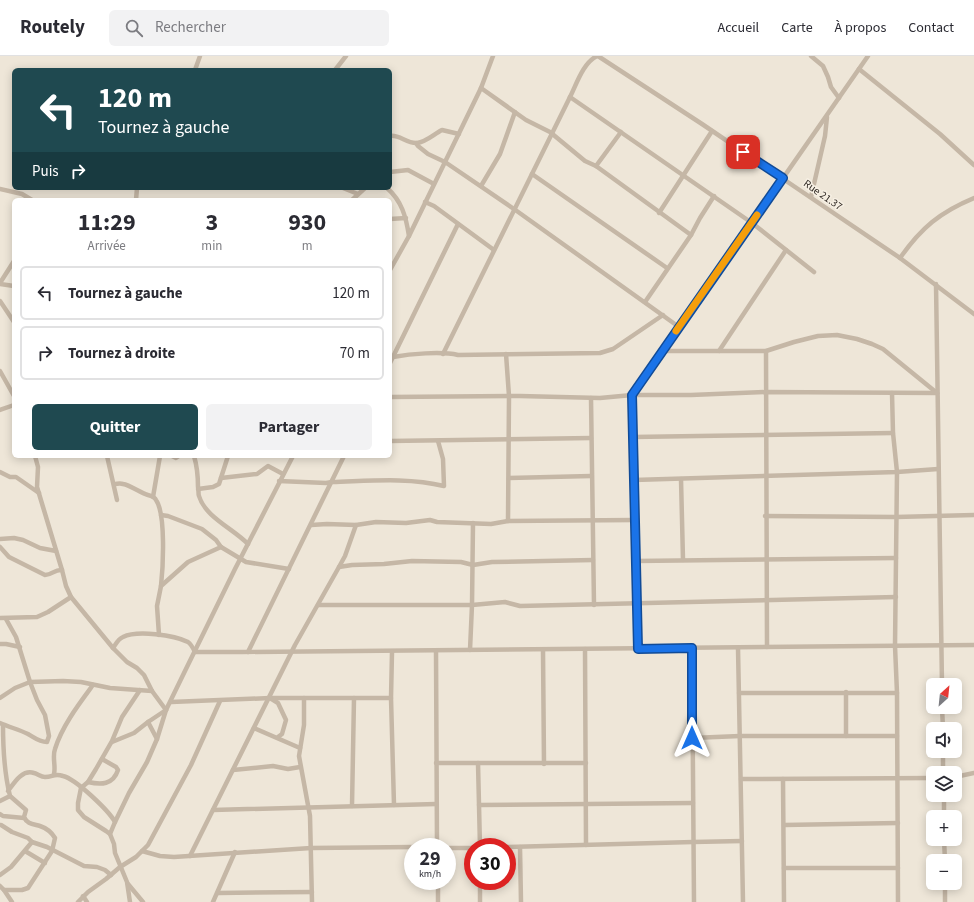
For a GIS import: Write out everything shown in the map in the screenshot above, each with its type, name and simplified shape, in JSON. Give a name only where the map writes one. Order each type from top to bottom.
[{"type":"street","points":[[196,68],[200,56]]},
{"type":"street","points":[[337,68],[346,56]]},
{"type":"street","points":[[392,266],[409,236],[459,134],[481,88],[493,56]]},
{"type":"street","points":[[443,354],[570,97],[591,59],[598,56]]},
{"type":"street","name":"Rue 21.37","points":[[598,56],[783,178],[900,258],[974,314]]},
{"type":"street","points":[[811,56],[823,66],[831,87],[839,98]]},
{"type":"street","points":[[638,649],[632,395],[868,56]]},
{"type":"street","points":[[859,69],[940,134],[974,165]]},
{"type":"street","points":[[481,88],[515,112],[552,134],[585,162],[596,166],[691,235]]},
{"type":"street","points":[[570,97],[752,223],[814,272]]},
{"type":"street","points":[[481,186],[500,154],[515,112]]},
{"type":"street","points":[[811,197],[825,136],[827,116]]},
{"type":"street","points":[[416,143],[442,130],[459,134]]},
{"type":"street","points":[[659,213],[712,131]]},
{"type":"street","points":[[596,166],[621,132]]},
{"type":"street","points":[[392,135],[416,143],[428,154],[445,162],[481,186],[679,327]]},
{"type":"street","points":[[392,172],[408,170],[434,184]]},
{"type":"street","points":[[532,174],[667,268]]},
{"type":"street","points":[[0,189],[22,194],[29,198]]},
{"type":"street","points":[[348,190],[358,194]]},
{"type":"street","points":[[354,198],[363,190]]},
{"type":"street","points":[[389,190],[399,203],[406,218],[409,236]]},
{"type":"street","points":[[645,302],[691,235],[714,196]]},
{"type":"street","points":[[900,258],[910,243],[931,221],[955,206],[974,198]]},
{"type":"street","points":[[425,202],[434,206],[494,250]]},
{"type":"street","points":[[392,219],[406,218]]},
{"type":"street","points":[[393,357],[458,224]]},
{"type":"street","points":[[719,351],[786,250]]},
{"type":"street","points":[[12,264],[0,283],[12,286]]},
{"type":"street","points":[[936,284],[942,678]]},
{"type":"street","points":[[0,301],[12,319]]},
{"type":"street","points":[[393,357],[412,354],[458,355],[600,353],[613,349],[663,315]]},
{"type":"street","points":[[662,351],[766,351],[818,336],[837,335],[857,339],[883,349],[937,393]]},
{"type":"street","points":[[766,351],[765,516],[767,647]]},
{"type":"street","points":[[506,354],[509,396],[508,521]]},
{"type":"street","points":[[0,371],[12,392]]},
{"type":"street","points":[[392,397],[509,396],[600,398],[632,395],[691,395],[766,392],[937,393]]},
{"type":"street","points":[[892,393],[893,433],[897,472],[895,646],[897,693],[898,902]]},
{"type":"street","points":[[591,398],[594,604]]},
{"type":"street","points":[[0,410],[12,406]]},
{"type":"street","points":[[634,438],[893,433]]},
{"type":"street","points":[[392,441],[591,438]]},
{"type":"street","points":[[279,481],[326,483],[421,481],[444,486],[443,458],[438,441]]},
{"type":"street","points":[[35,458],[38,467],[37,487],[66,586],[71,597],[113,648],[127,662],[141,671],[152,691],[166,710]]},
{"type":"street","points":[[108,458],[117,500]]},
{"type":"street","points":[[153,497],[160,458]]},
{"type":"street","points":[[195,458],[199,496],[206,509],[248,544]]},
{"type":"street","points":[[198,489],[216,486],[219,484],[227,458]]},
{"type":"street","points":[[110,834],[130,790],[147,762],[157,739],[166,710],[196,652],[240,558],[292,458]]},
{"type":"street","points":[[248,652],[343,458]]},
{"type":"street","points":[[221,478],[257,474],[268,466],[283,474]]},
{"type":"street","points":[[634,480],[938,470]]},
{"type":"street","points":[[1,473],[10,477],[16,477],[39,493]]},
{"type":"street","points":[[509,478],[591,476]]},
{"type":"street","points":[[681,479],[683,560]]},
{"type":"street","points":[[114,484],[122,484],[153,497],[157,501],[161,515],[164,556],[157,606],[158,634]]},
{"type":"street","points":[[161,515],[168,516],[202,529],[216,540],[221,547],[253,564],[289,569]]},
{"type":"street","points":[[765,516],[896,517],[974,515]]},
{"type":"street","points":[[311,525],[356,525],[376,522],[406,523],[430,520],[437,522],[491,524],[508,521],[635,520]]},
{"type":"street","points":[[470,650],[473,523]]},
{"type":"street","points":[[190,856],[270,698],[292,651],[339,567],[356,525]]},
{"type":"street","points":[[0,539],[14,538],[23,540],[40,548],[56,551]]},
{"type":"street","points":[[161,586],[188,562],[221,547]]},
{"type":"street","points":[[0,548],[10,557],[45,575],[55,570],[62,570]]},
{"type":"street","points":[[636,561],[896,558]]},
{"type":"street","points":[[339,567],[412,561],[462,562],[473,565],[492,562],[593,560]]},
{"type":"street","points":[[0,618],[37,617],[48,612],[71,597]]},
{"type":"street","points":[[318,605],[472,605],[505,602],[520,606],[896,598]]},
{"type":"street","points":[[6,619],[16,636],[30,682],[37,700],[45,714],[49,736],[47,742],[37,740],[28,734],[2,724],[2,768],[9,793],[26,810],[24,818]]},
{"type":"street","points":[[113,648],[119,639],[124,636],[137,634],[158,634],[188,642],[196,652]]},
{"type":"street","points":[[0,644],[20,647]]},
{"type":"street","points":[[196,652],[392,652],[436,650],[974,645]]},
{"type":"street","points":[[692,648],[694,902]]},
{"type":"street","points":[[738,648],[743,902]]},
{"type":"street","points":[[585,649],[586,845]]},
{"type":"street","points":[[436,650],[437,838]]},
{"type":"street","points":[[543,650],[544,764]]},
{"type":"street","points":[[392,652],[391,698],[394,805]]},
{"type":"street","points":[[0,698],[15,688],[30,682],[81,682],[93,685],[152,691]]},
{"type":"street","points":[[54,774],[54,753],[59,737],[79,704],[93,685]]},
{"type":"street","points":[[140,690],[122,717],[112,742],[102,759],[88,782],[81,788],[78,798],[78,810],[84,817],[110,834],[120,867],[127,882],[143,902]]},
{"type":"street","points":[[846,692],[846,736]]},
{"type":"street","points":[[739,693],[897,693]]},
{"type":"street","points":[[171,702],[270,698],[391,698]]},
{"type":"street","points":[[270,698],[278,703],[286,720],[282,734],[278,737]]},
{"type":"street","points":[[304,698],[304,725],[299,756],[310,816],[312,902]]},
{"type":"street","points":[[352,806],[354,698]]},
{"type":"street","points":[[78,902],[120,867],[136,857],[148,845],[191,765],[220,701]]},
{"type":"street","points":[[112,742],[134,733],[166,710]]},
{"type":"street","points":[[148,722],[157,739]]},
{"type":"street","points":[[254,728],[278,737],[300,748]]},
{"type":"street","points":[[692,738],[740,736],[897,736]]},
{"type":"street","points":[[88,782],[99,784],[109,782],[117,774],[118,770],[116,767],[102,759]]},
{"type":"street","points":[[436,763],[586,763]]},
{"type":"street","points":[[478,763],[480,838]]},
{"type":"street","points":[[233,770],[273,766],[288,769],[300,768]]},
{"type":"street","points":[[0,801],[9,793],[14,782],[23,774],[33,772],[46,777],[54,774],[64,776],[81,788],[110,813],[115,822]]},
{"type":"street","points":[[962,776],[974,773]]},
{"type":"street","points":[[741,779],[926,778]]},
{"type":"street","points":[[783,779],[784,902]]},
{"type":"street","points":[[479,805],[693,803]]},
{"type":"street","points":[[213,810],[436,804]]},
{"type":"street","points":[[4,890],[22,890],[28,888],[52,851],[55,838],[43,827],[30,823],[24,818],[2,815],[1,825],[12,832],[28,838],[32,842],[47,847],[52,851],[84,866],[96,867],[105,870],[111,875]]},
{"type":"street","points":[[784,825],[898,823]]},
{"type":"street","points":[[0,875],[11,867],[32,842]]},
{"type":"street","points":[[516,847],[742,842]]},
{"type":"street","points":[[142,851],[160,856],[190,856],[311,848],[404,847]]},
{"type":"street","points":[[520,847],[521,902]]},
{"type":"street","points":[[25,851],[45,863]]},
{"type":"street","points":[[213,902],[235,852]]},
{"type":"street","points":[[784,868],[898,868]]},
{"type":"street","points":[[127,882],[130,902]]},
{"type":"street","points":[[0,886],[12,902]]},
{"type":"street","points":[[438,890],[438,902]]},
{"type":"street","points":[[480,890],[480,902]]},
{"type":"street","points":[[945,890],[945,902]]},
{"type":"street","points":[[218,893],[312,892]]},
{"type":"street","points":[[84,896],[87,902]]},
{"type":"slow traffic","points":[[676,331],[757,215]]},
{"type":"route","points":[[692,738],[692,648],[638,649],[632,395],[783,178],[743,152]]}]
